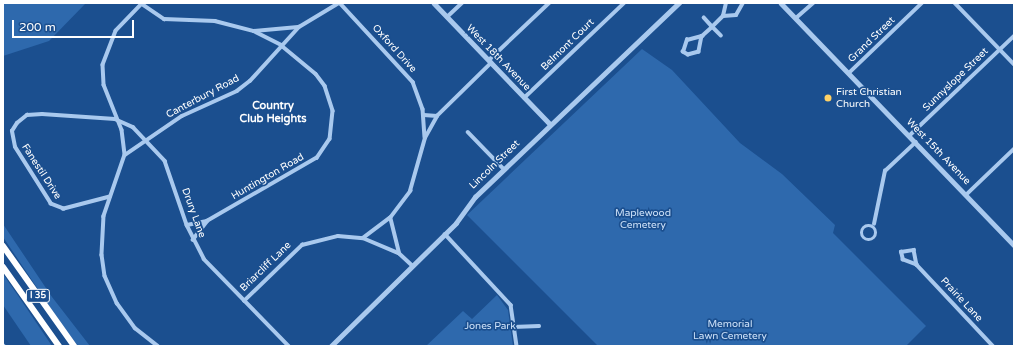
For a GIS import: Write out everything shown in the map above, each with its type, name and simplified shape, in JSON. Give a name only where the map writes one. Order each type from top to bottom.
[{"type":"highway","name":"I 35","points":[[3,246],[74,346]]},
{"type":"highway","name":"I 35","points":[[3,267],[59,346]]},
{"type":"street","name":"Canterbury Road","points":[[125,154],[145,139],[237,91],[250,81],[281,45],[299,27],[340,3]]},
{"type":"street","name":"Oxford Drive","points":[[340,3],[406,72],[419,96],[424,115],[425,138]]},
{"type":"street","name":"West 18th Avenue","points":[[434,3],[550,124]]},
{"type":"street","points":[[447,17],[462,3]]},
{"type":"street","points":[[363,238],[390,218],[410,191],[425,138],[437,116],[549,3]]},
{"type":"street","name":"Belmont Court","points":[[524,98],[624,3]]},
{"type":"street","name":"Lincoln Street","points":[[331,346],[445,234],[504,169],[679,3]]},
{"type":"street","points":[[702,36],[699,52],[688,55],[683,52],[687,40],[702,36],[723,16],[726,3]]},
{"type":"street","points":[[723,16],[736,15],[743,3]]},
{"type":"street","name":"West 15th Avenue","points":[[781,3],[1014,245]]},
{"type":"street","points":[[796,18],[813,3]]},
{"type":"street","name":"Grand Street","points":[[849,73],[922,3]]},
{"type":"street","points":[[956,3],[1014,64]]},
{"type":"street","points":[[142,4],[116,31],[103,65],[104,85],[119,120],[125,154],[110,197],[101,232],[105,276],[128,320],[158,346]]},
{"type":"street","name":"Huntington Road","points":[[142,4],[164,18],[215,21],[254,31],[281,45],[316,74],[325,86],[333,111],[330,139],[317,158],[300,170],[208,221],[194,240]]},
{"type":"street","points":[[704,18],[721,36]]},
{"type":"street","points":[[254,31],[299,27]]},
{"type":"street","name":"Sunnyslope Street","points":[[909,136],[1014,36]]},
{"type":"street","name":"Fanestil Drive","points":[[110,197],[56,208],[15,147],[12,131],[27,115],[119,120]]},
{"type":"street","points":[[424,115],[437,116]]},
{"type":"street","name":"Drury Lane","points":[[119,120],[145,139],[170,170],[187,225],[194,240],[219,277],[289,346]]},
{"type":"street","points":[[468,132],[504,169]]},
{"type":"street","points":[[874,224],[862,231],[868,240],[875,236],[874,224],[885,172],[916,142]]},
{"type":"street","points":[[966,195],[1014,149]]},
{"type":"street","points":[[390,218],[399,253],[413,266]]},
{"type":"street","points":[[187,225],[208,221]]},
{"type":"street","points":[[445,234],[507,299],[517,346]]},
{"type":"street","name":"Briarcliff Lane","points":[[244,301],[302,245],[338,236],[363,238],[399,253]]},
{"type":"street","name":"Prairie Lane","points":[[917,265],[914,250],[901,252],[903,260],[917,265],[993,346]]},
{"type":"street","points":[[513,327],[539,326]]},
{"type":"green space","points":[[3,3],[86,3],[49,41],[3,56]]},
{"type":"green space","name":"Maplewood Cemetery","points":[[642,49],[672,70],[740,143],[782,174],[835,225],[833,233],[926,326],[906,346],[598,346],[467,215]]},
{"type":"green space","points":[[3,224],[52,297],[90,346],[78,346],[60,322],[3,237]]},
{"type":"green space","points":[[3,274],[52,346],[31,346],[3,305]]},
{"type":"green space","name":"Jones Park","points":[[497,295],[508,310],[513,346],[426,346],[463,311],[472,319]]},
{"type":"place","name":"First Christian Church","points":[[828,98]]},
{"type":"district","name":"Country Club Heights","points":[[273,113]]},
{"type":"park label","name":"Memorial Lawn Cemetery","points":[[730,330]]}]
